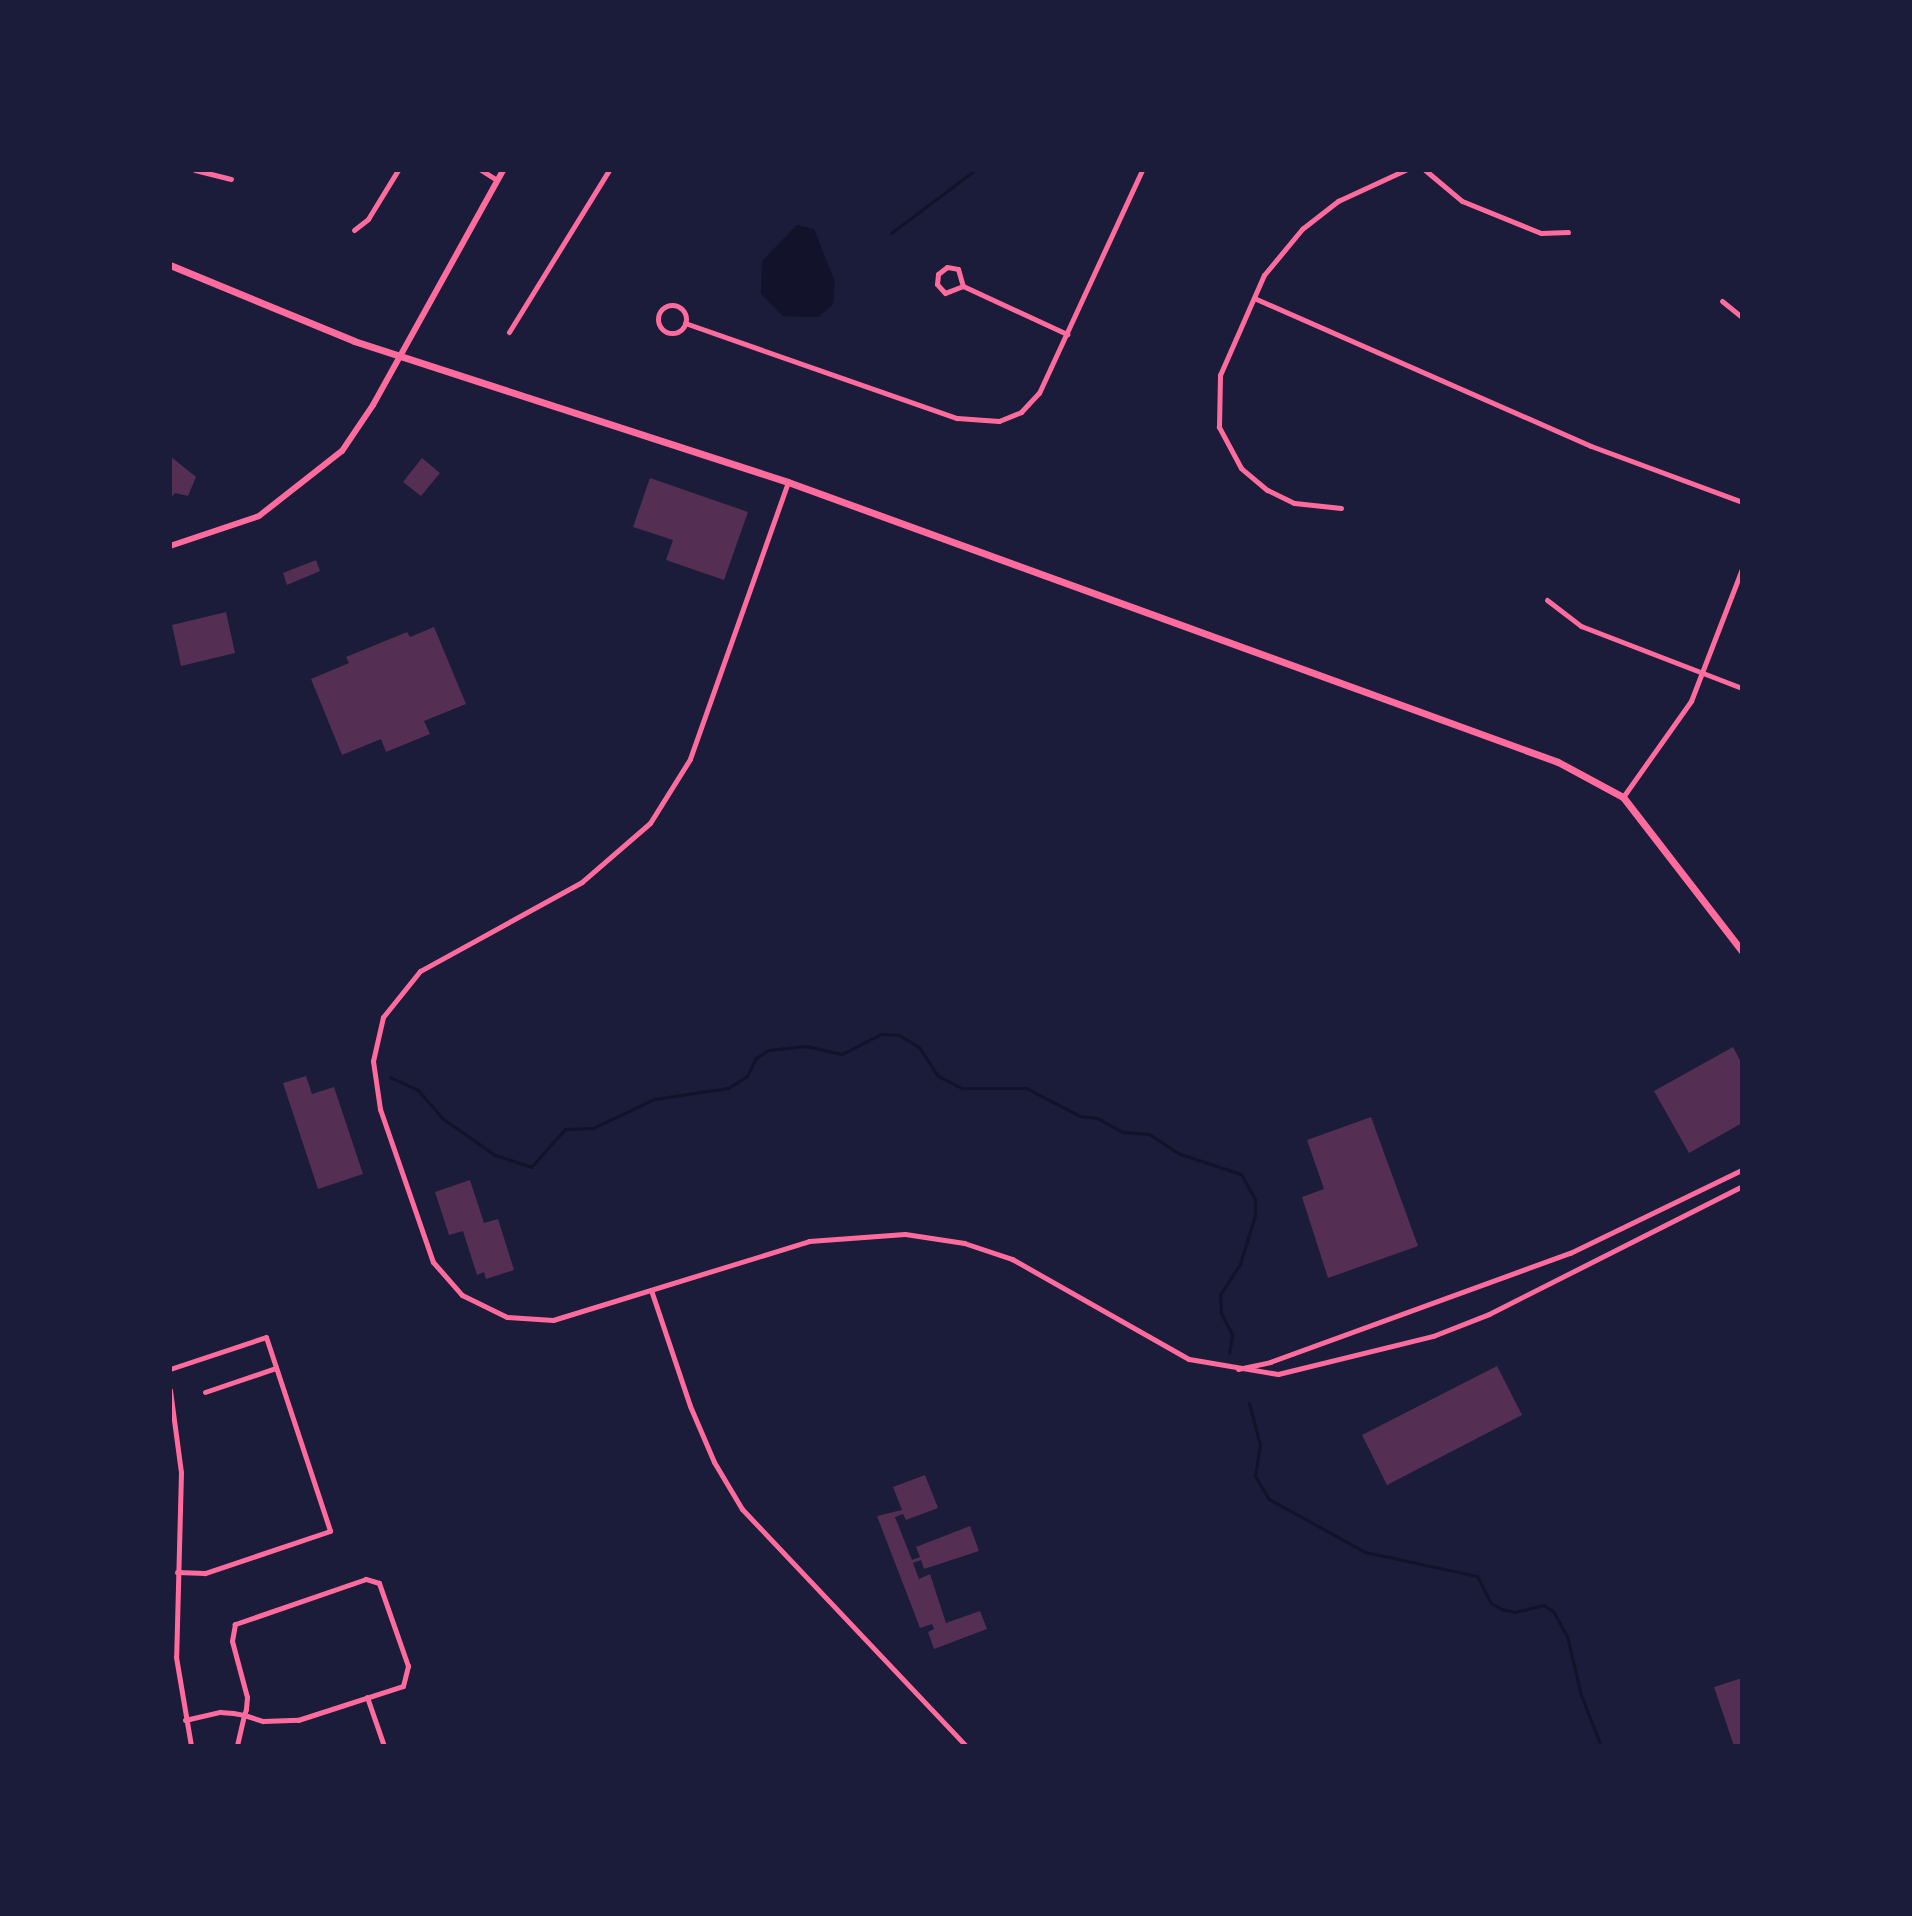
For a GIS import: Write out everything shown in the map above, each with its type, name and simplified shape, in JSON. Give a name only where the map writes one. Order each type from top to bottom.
[{"type":"main road","points":[[170,265],[280,314],[788,482],[1461,724],[1585,774],[1623,797],[1742,951]]},
{"type":"street","points":[[195,170],[231,179]]},
{"type":"street","points":[[354,230],[375,209],[398,170]]},
{"type":"street","points":[[481,170],[497,180]]},
{"type":"street","points":[[170,546],[249,521],[303,487],[354,434],[503,170]]},
{"type":"street","points":[[509,332],[609,170]]},
{"type":"street","points":[[685,323],[684,312],[674,305],[659,314],[659,325],[668,332],[685,323],[974,422],[999,421],[1021,412],[1039,393],[1142,170]]},
{"type":"street","points":[[1341,508],[1309,508],[1267,490],[1241,468],[1224,442],[1217,408],[1220,375],[1274,260],[1302,229],[1338,201],[1405,170]]},
{"type":"street","points":[[1425,170],[1462,201],[1541,233],[1568,232]]},
{"type":"street","points":[[963,286],[958,269],[947,267],[938,274],[937,284],[945,293],[963,286],[1067,334]]},
{"type":"street","points":[[1254,298],[1591,446],[1742,502]]},
{"type":"street","points":[[1722,301],[1742,317]]},
{"type":"street","points":[[788,482],[690,759],[650,823],[582,882],[420,971],[394,997],[374,1046],[376,1094],[424,1242],[442,1274],[462,1295],[491,1312],[540,1321],[568,1318],[809,1241],[879,1233],[927,1236],[1012,1259],[1169,1350],[1259,1375],[1299,1372],[1433,1336],[1529,1295],[1742,1186]]},
{"type":"street","points":[[1623,797],[1676,728],[1705,670],[1742,569]]},
{"type":"street","points":[[1547,600],[1581,626],[1705,670],[1742,688]]},
{"type":"street","points":[[1235,1369],[1270,1362],[1570,1253],[1742,1170]]},
{"type":"street","points":[[651,1290],[690,1406],[714,1462],[742,1509],[966,1746]]},
{"type":"street","points":[[170,1369],[266,1337],[330,1531],[205,1573],[177,1572]]},
{"type":"street","points":[[205,1392],[276,1368]]},
{"type":"street","points":[[170,1390],[181,1472],[176,1657],[191,1746]]},
{"type":"street","points":[[185,1720],[220,1712],[244,1715],[280,1723],[403,1686],[410,1675],[383,1588],[366,1579],[235,1624],[232,1641],[246,1685],[244,1715],[237,1746]]},
{"type":"street","points":[[367,1697],[384,1746]]},
{"type":"shaded area","points":[[797,225],[814,229],[835,282],[833,304],[819,317],[783,316],[761,294],[762,261]]},
{"type":"building","points":[[170,456],[196,477],[188,496],[175,493],[170,499]]},
{"type":"building","points":[[422,458],[440,473],[421,496],[403,482]]},
{"type":"building","points":[[650,478],[748,512],[724,580],[666,560],[673,540],[633,527]]},
{"type":"building","points":[[316,560],[320,571],[287,585],[283,573]]},
{"type":"building","points":[[226,612],[235,653],[181,666],[172,625]]},
{"type":"building","points":[[434,627],[466,704],[424,721],[430,734],[386,752],[381,739],[342,755],[311,679],[349,663],[346,657],[407,632],[410,637]]},
{"type":"building","points":[[1733,1047],[1742,1064],[1742,1123],[1689,1153],[1654,1091]]},
{"type":"building","points":[[306,1076],[312,1094],[334,1087],[363,1174],[318,1189],[283,1083]]},
{"type":"building","points":[[1371,1117],[1418,1246],[1328,1278],[1302,1197],[1324,1189],[1307,1140]]},
{"type":"building","points":[[470,1180],[484,1223],[498,1219],[514,1270],[486,1279],[484,1272],[477,1275],[463,1231],[449,1235],[435,1192]]},
{"type":"building","points":[[1497,1366],[1522,1415],[1387,1485],[1362,1435]]},
{"type":"building","points":[[925,1475],[938,1508],[906,1520],[903,1514],[895,1517],[912,1560],[920,1557],[916,1547],[970,1526],[979,1551],[924,1569],[921,1560],[913,1563],[919,1579],[930,1574],[946,1623],[980,1611],[987,1629],[934,1649],[928,1632],[934,1629],[932,1624],[920,1628],[877,1516],[902,1510],[893,1487]]},
{"type":"building","points":[[1742,1678],[1742,1744],[1734,1746],[1714,1687]]},
{"type":"waterway","points":[[891,233],[975,170]]},
{"type":"waterway","points":[[390,1077],[418,1090],[442,1118],[495,1155],[531,1167],[565,1129],[593,1128],[654,1099],[728,1088],[747,1076],[756,1058],[768,1050],[806,1046],[842,1054],[881,1034],[899,1035],[919,1047],[938,1076],[962,1088],[1026,1088],[1080,1116],[1097,1118],[1122,1132],[1149,1134],[1180,1154],[1241,1174],[1255,1199],[1255,1215],[1240,1264],[1220,1295],[1221,1313],[1232,1335],[1229,1353]]},
{"type":"waterway","points":[[1249,1403],[1260,1445],[1255,1476],[1269,1499],[1365,1552],[1477,1576],[1491,1603],[1502,1609],[1515,1612],[1543,1605],[1553,1611],[1567,1636],[1581,1695],[1601,1746]]}]
